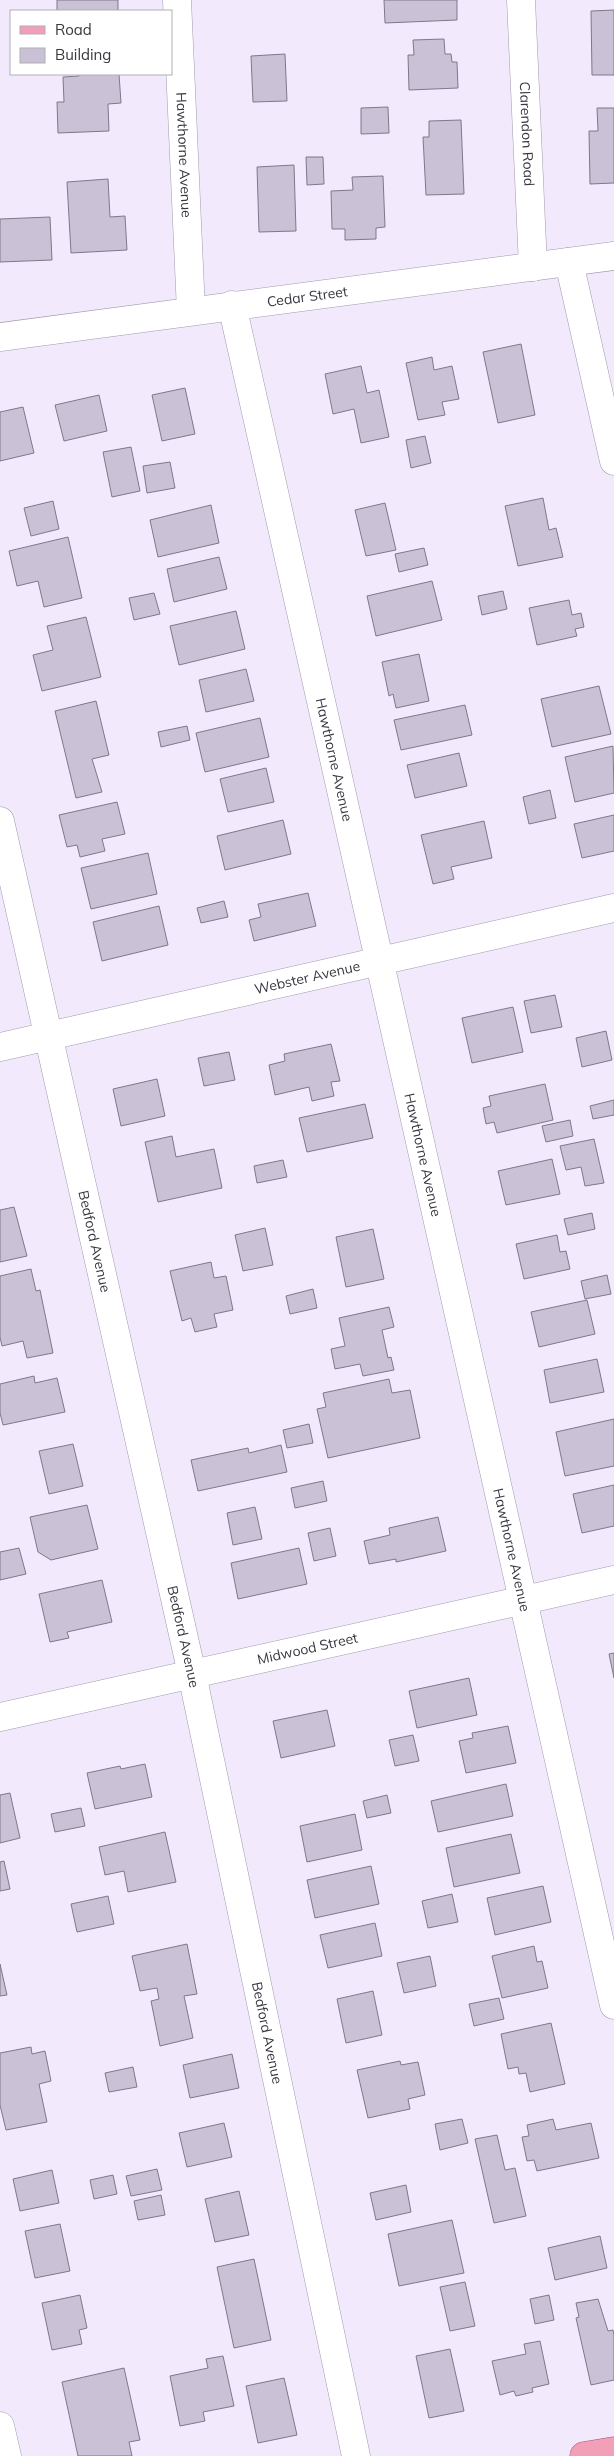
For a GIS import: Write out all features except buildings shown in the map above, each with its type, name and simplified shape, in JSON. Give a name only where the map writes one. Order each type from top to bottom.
[{"type":"main road","points":[[584,2456],[614,2451]]},
{"type":"street","name":"Hawthorne Avenue","points":[[177,0],[191,310]]},
{"type":"street","name":"Clarendon Road","points":[[521,0],[533,267]]},
{"type":"street","name":"Cedar Street","points":[[0,337],[191,310],[614,256]]},
{"type":"street","points":[[569,262],[614,461]]},
{"type":"street","name":"Hawthorne Avenue","points":[[232,305],[614,2004]]},
{"type":"street","name":"Bedford Avenue","points":[[0,821],[192,1674],[356,2456]]},
{"type":"street","name":"Webster Avenue","points":[[0,1047],[614,908]]},
{"type":"street","name":"Midwood Street","points":[[0,1717],[614,1580]]},
{"type":"street","points":[[0,2426],[7,2456]]}]
